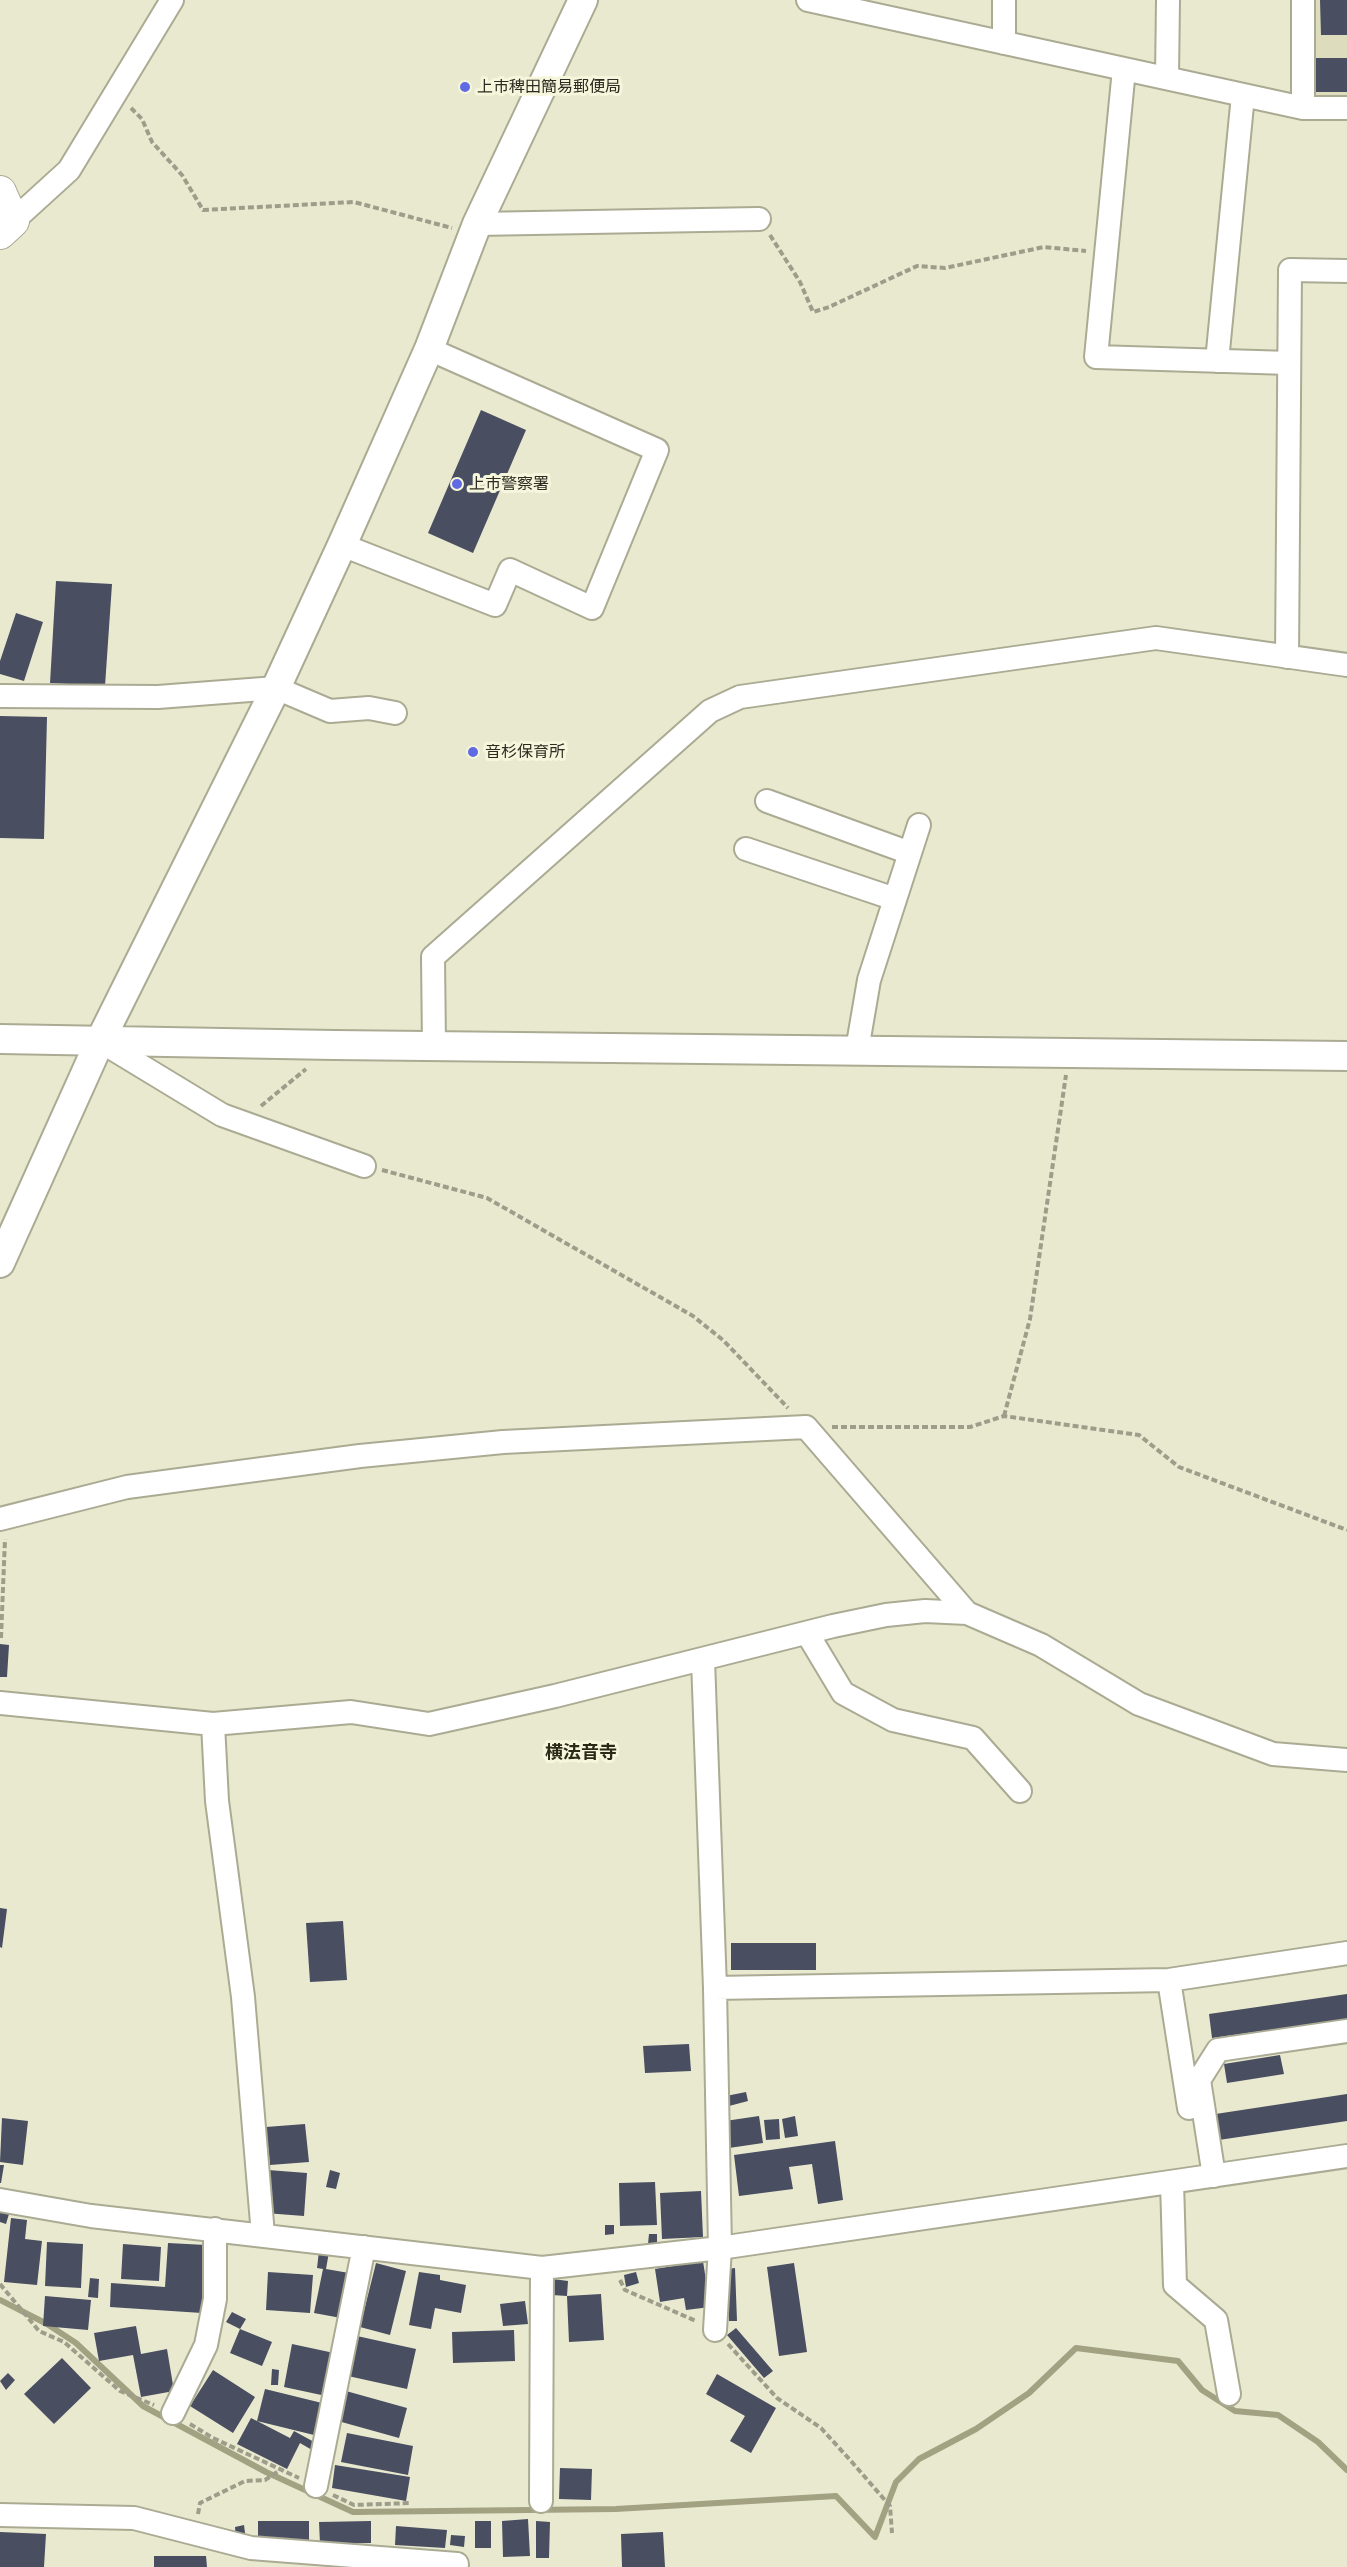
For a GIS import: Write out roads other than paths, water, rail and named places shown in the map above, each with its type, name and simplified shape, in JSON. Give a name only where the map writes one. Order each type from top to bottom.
[{"type":"main road","points":[[0,192],[7,227]]},
{"type":"street","points":[[7,227],[69,170],[172,0]]},
{"type":"street","points":[[0,1263],[100,1041],[276,688],[429,349],[475,229],[583,0]]},
{"type":"street","points":[[808,0],[1303,108],[1347,108]]},
{"type":"street","points":[[1004,0],[1004,43]]},
{"type":"street","points":[[1167,78],[1168,0]]},
{"type":"street","points":[[1303,108],[1304,0]]},
{"type":"street","points":[[1124,69],[1096,357],[1289,363]]},
{"type":"street","points":[[1217,361],[1243,95]]},
{"type":"street","points":[[475,229],[759,219]]},
{"type":"street","points":[[1287,657],[1290,270],[1347,271]]},
{"type":"street","points":[[342,545],[495,605],[510,570],[592,608],[657,450],[429,349]]},
{"type":"street","points":[[434,1046],[433,957],[710,711],[740,697],[1156,638],[1347,665]]},
{"type":"street","points":[[0,696],[158,697],[276,688],[330,711],[369,708],[394,713]]},
{"type":"street","points":[[767,801],[910,853]]},
{"type":"street","points":[[857,1050],[869,980],[919,825]]},
{"type":"street","points":[[746,849],[895,899]]},
{"type":"street","points":[[0,1039],[1347,1056]]},
{"type":"street","points":[[100,1041],[222,1115],[364,1166]]},
{"type":"street","points":[[3,1518],[127,1487],[360,1456],[503,1442],[806,1427],[967,1613]]},
{"type":"street","points":[[0,1703],[213,1724],[351,1712],[429,1724],[886,1615],[925,1611],[967,1613],[1041,1645],[1139,1704],[1273,1754],[1347,1760]]},
{"type":"street","points":[[807,1633],[843,1692],[893,1720],[973,1738],[1020,1791]]},
{"type":"street","points":[[703,1660],[715,1988],[720,2248],[715,2330]]},
{"type":"street","points":[[213,1724],[217,1802],[243,1997],[263,2235]]},
{"type":"street","points":[[715,1988],[1169,1980],[1347,1953]]},
{"type":"street","points":[[1169,1980],[1207,2177]]},
{"type":"street","points":[[1207,2177],[1199,2080],[1218,2050],[1347,2031]]},
{"type":"street","points":[[0,2200],[91,2216],[542,2268],[720,2248],[1347,2156]]},
{"type":"street","points":[[1172,2182],[1175,2285],[1216,2320],[1229,2394]]},
{"type":"street","points":[[173,2413],[206,2345],[215,2299],[215,2229]]},
{"type":"street","points":[[316,2486],[364,2247]]},
{"type":"street","points":[[541,2501],[542,2268]]},
{"type":"street","points":[[0,2515],[134,2518],[251,2548],[457,2564]]},
{"type":"waterway","points":[[0,2300],[47,2324],[76,2343],[143,2406],[266,2472],[353,2512],[616,2509],[836,2496],[875,2537],[896,2482],[919,2459],[976,2429],[1029,2393],[1076,2348],[1178,2361],[1202,2390],[1235,2411],[1278,2415],[1318,2442],[1347,2470]]},
{"type":"place","name":"上市稗田簡易郵便局","points":[[465,87]]},
{"type":"place","name":"上市警察署","points":[[457,484]]},
{"type":"place","name":"音杉保育所","points":[[473,752]]},
{"type":"district","name":"横法音寺","points":[[581,1753]]}]
